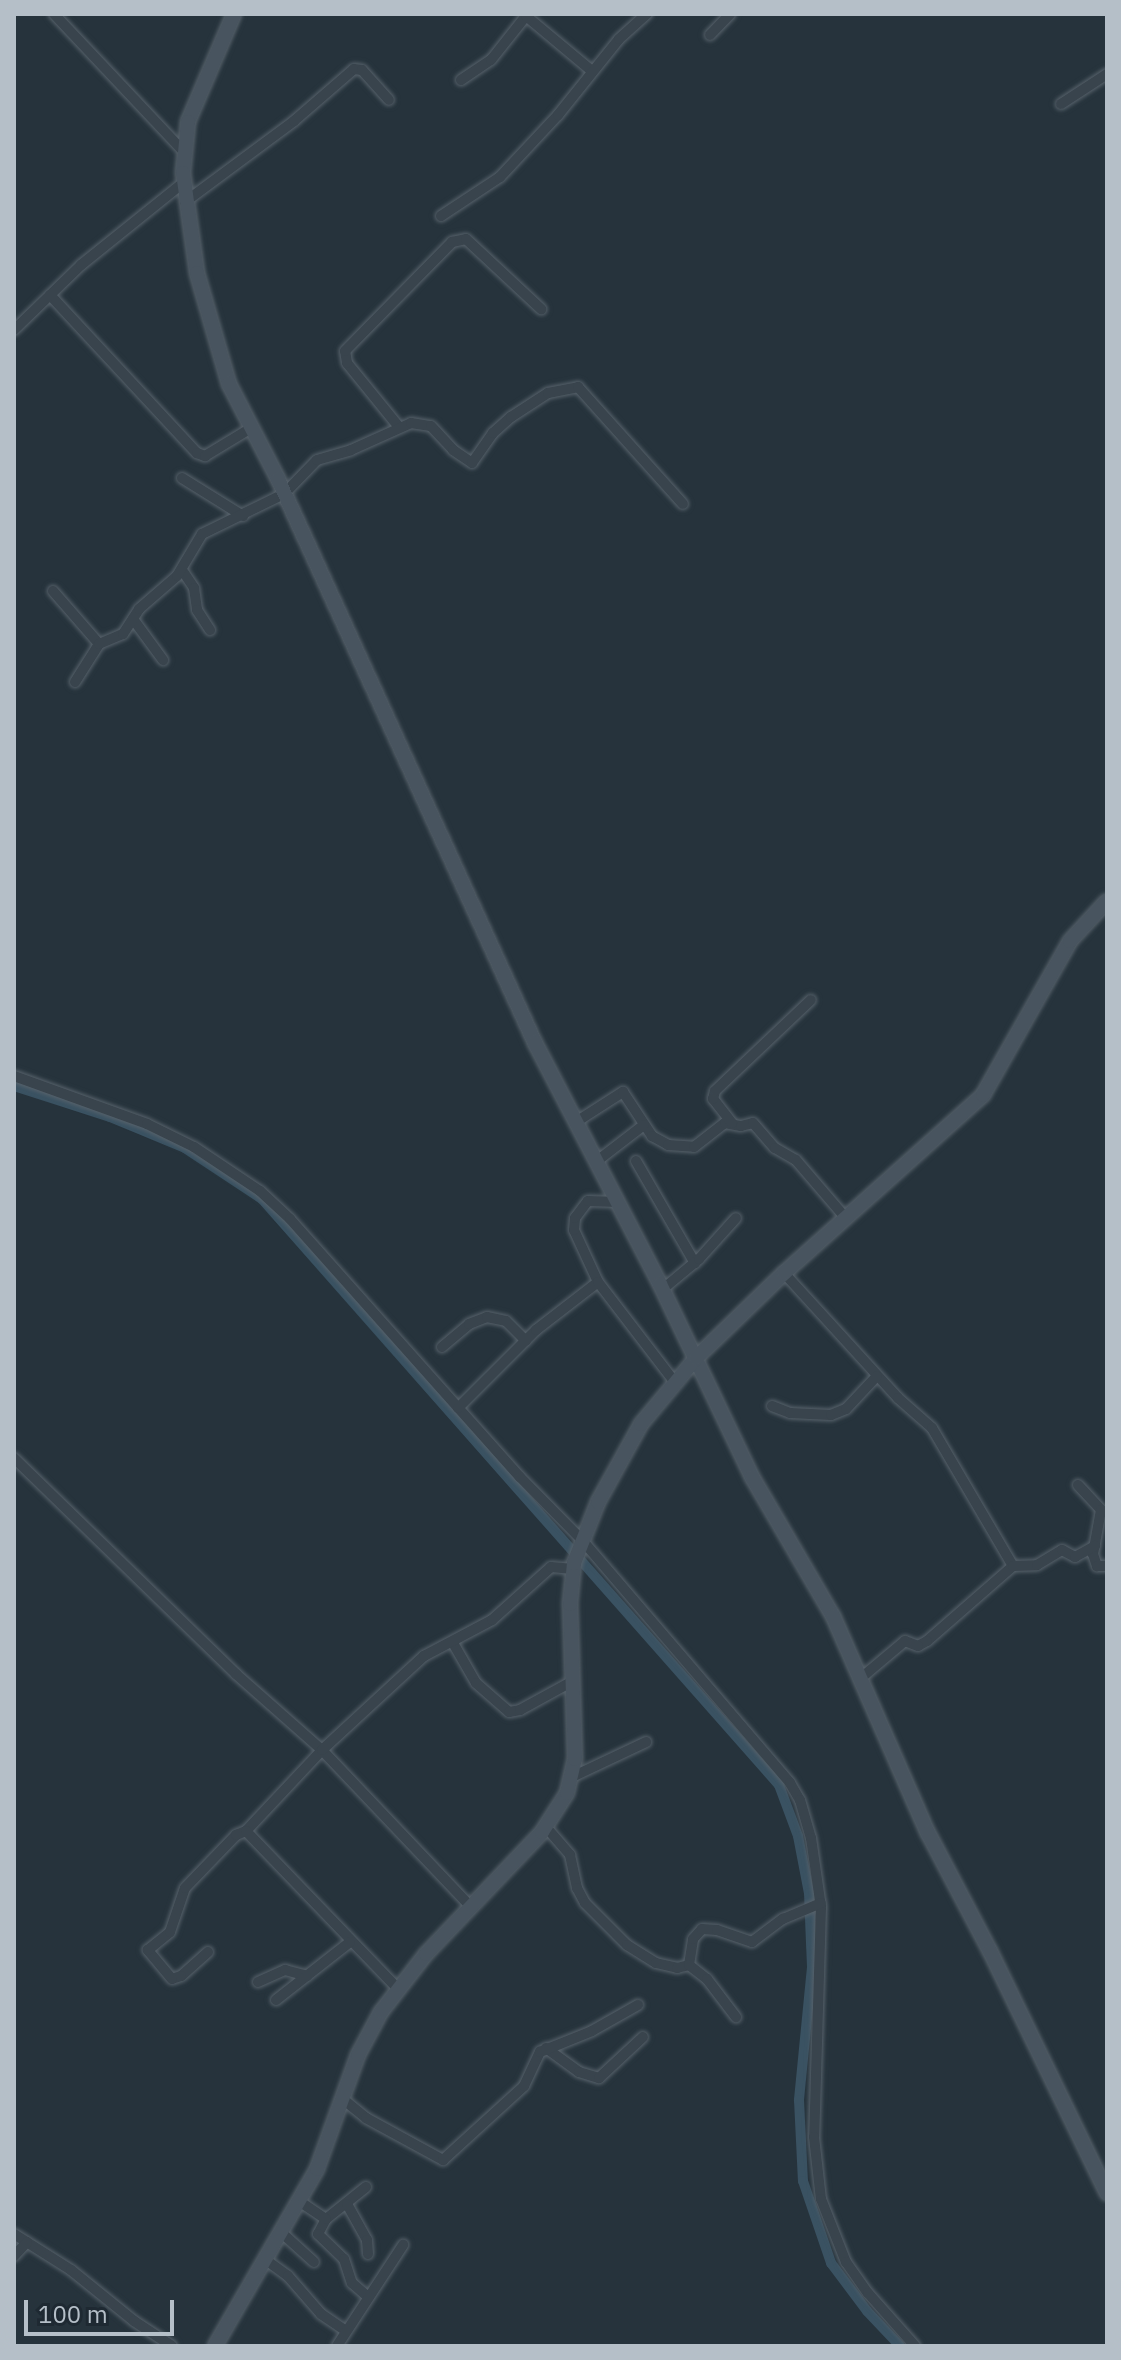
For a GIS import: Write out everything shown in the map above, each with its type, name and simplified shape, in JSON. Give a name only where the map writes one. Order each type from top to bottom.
[{"type":"street","points":[[54,14],[184,152]]},
{"type":"street","points":[[234,14],[195,105],[185,137],[183,183],[194,261],[229,384],[284,494],[506,980],[663,1289],[752,1477],[833,1616],[928,1833],[990,1951],[1107,2193]]},
{"type":"street","points":[[441,216],[500,177],[558,115],[592,71],[647,14]]},
{"type":"street","points":[[710,35],[730,14]]},
{"type":"street","points":[[461,80],[491,60],[526,16],[592,71]]},
{"type":"street","points":[[185,202],[294,121],[354,69],[362,70],[389,100]]},
{"type":"street","points":[[1061,104],[1107,74]]},
{"type":"street","points":[[14,330],[50,295],[183,183]]},
{"type":"street","points":[[399,427],[347,363],[345,351],[452,242],[461,237],[477,248],[541,309]]},
{"type":"street","points":[[50,295],[197,453],[205,456],[251,428]]},
{"type":"street","points":[[75,682],[99,644],[123,634],[139,609],[182,570],[202,534],[284,494],[317,460],[351,450],[399,427],[421,422],[431,426],[453,450],[472,463],[493,433],[511,417],[548,393],[578,387],[683,504]]},
{"type":"street","points":[[182,478],[243,516]]},
{"type":"street","points":[[182,570],[194,588],[197,610],[210,630]]},
{"type":"street","points":[[53,591],[99,644]]},
{"type":"street","points":[[133,619],[163,660]]},
{"type":"street","points":[[215,2346],[327,2149],[367,2035],[398,1989],[546,1827],[560,1807],[572,1777],[573,1566],[626,1448],[674,1381],[696,1358],[844,1216],[983,1095],[1070,941],[1107,901]]},
{"type":"street","points":[[732,1123],[713,1099],[715,1091],[811,1000]]},
{"type":"street","points":[[14,1076],[147,1124],[244,1177],[290,1219],[581,1544],[794,1790],[811,1838],[819,1904],[814,2137],[821,2199],[846,2262],[868,2293],[915,2346]]},
{"type":"street","points":[[576,1122],[623,1092],[656,1141],[688,1147],[700,1145],[720,1126],[755,1124],[775,1148],[796,1160],[844,1216]]},
{"type":"street","points":[[597,1161],[644,1125]]},
{"type":"street","points":[[636,1161],[695,1263]]},
{"type":"street","points":[[618,1202],[588,1201],[575,1218],[574,1230],[598,1282],[674,1381]]},
{"type":"street","points":[[663,1289],[695,1263],[736,1218]]},
{"type":"street","points":[[784,1273],[877,1376],[941,1440],[1013,1566]]},
{"type":"street","points":[[458,1408],[526,1341],[598,1282]]},
{"type":"street","points":[[442,1347],[469,1324],[494,1317],[506,1321],[526,1341]]},
{"type":"street","points":[[772,1406],[790,1413],[831,1415],[846,1409],[877,1376]]},
{"type":"street","points":[[14,1458],[243,1681],[322,1750],[471,1907]]},
{"type":"street","points":[[1078,1485],[1102,1515],[1093,1538],[1097,1566],[1107,1566]]},
{"type":"street","points":[[861,1678],[905,1641],[918,1646],[927,1641],[1013,1566],[1037,1565],[1062,1550],[1075,1557],[1095,1546]]},
{"type":"street","points":[[208,1952],[172,1979],[148,1950],[170,1932],[185,1888],[236,1835],[246,1831],[322,1750],[424,1656],[492,1620],[551,1567],[573,1566]]},
{"type":"street","points":[[453,1643],[476,1683],[509,1712],[520,1710],[571,1682]]},
{"type":"street","points":[[572,1777],[646,1742]]},
{"type":"street","points":[[546,1827],[570,1855],[577,1888],[585,1903],[618,1936],[656,1963],[677,1968],[689,1965]]},
{"type":"street","points":[[246,1831],[398,1989]]},
{"type":"street","points":[[689,1965],[693,1939],[702,1929],[717,1930],[752,1942],[794,1914],[819,1904]]},
{"type":"street","points":[[276,2000],[350,1942]]},
{"type":"street","points":[[689,1965],[707,1979],[736,2017]]},
{"type":"street","points":[[258,1982],[285,1970],[307,1976]]},
{"type":"street","points":[[344,2100],[366,2118],[443,2160],[524,2086],[537,2057],[546,2048],[592,2031],[638,2005]]},
{"type":"street","points":[[546,2048],[579,2072],[599,2078],[643,2037]]},
{"type":"street","points":[[366,2187],[326,2219],[319,2237],[344,2259],[354,2286],[368,2297]]},
{"type":"street","points":[[299,2201],[326,2219]]},
{"type":"street","points":[[347,2204],[367,2240],[368,2254]]},
{"type":"street","points":[[282,2233],[314,2262]]},
{"type":"street","points":[[14,2234],[71,2270],[134,2321],[172,2346]]},
{"type":"street","points":[[14,2256],[27,2242]]},
{"type":"street","points":[[337,2346],[403,2245]]},
{"type":"street","points":[[266,2260],[288,2276],[321,2314],[346,2331]]},
{"type":"waterway","points":[[14,1086],[110,1117],[185,1148],[262,1199],[779,1785],[798,1836],[809,1893],[812,1967],[799,2100],[803,2181],[831,2263],[867,2311],[900,2346]]}]
